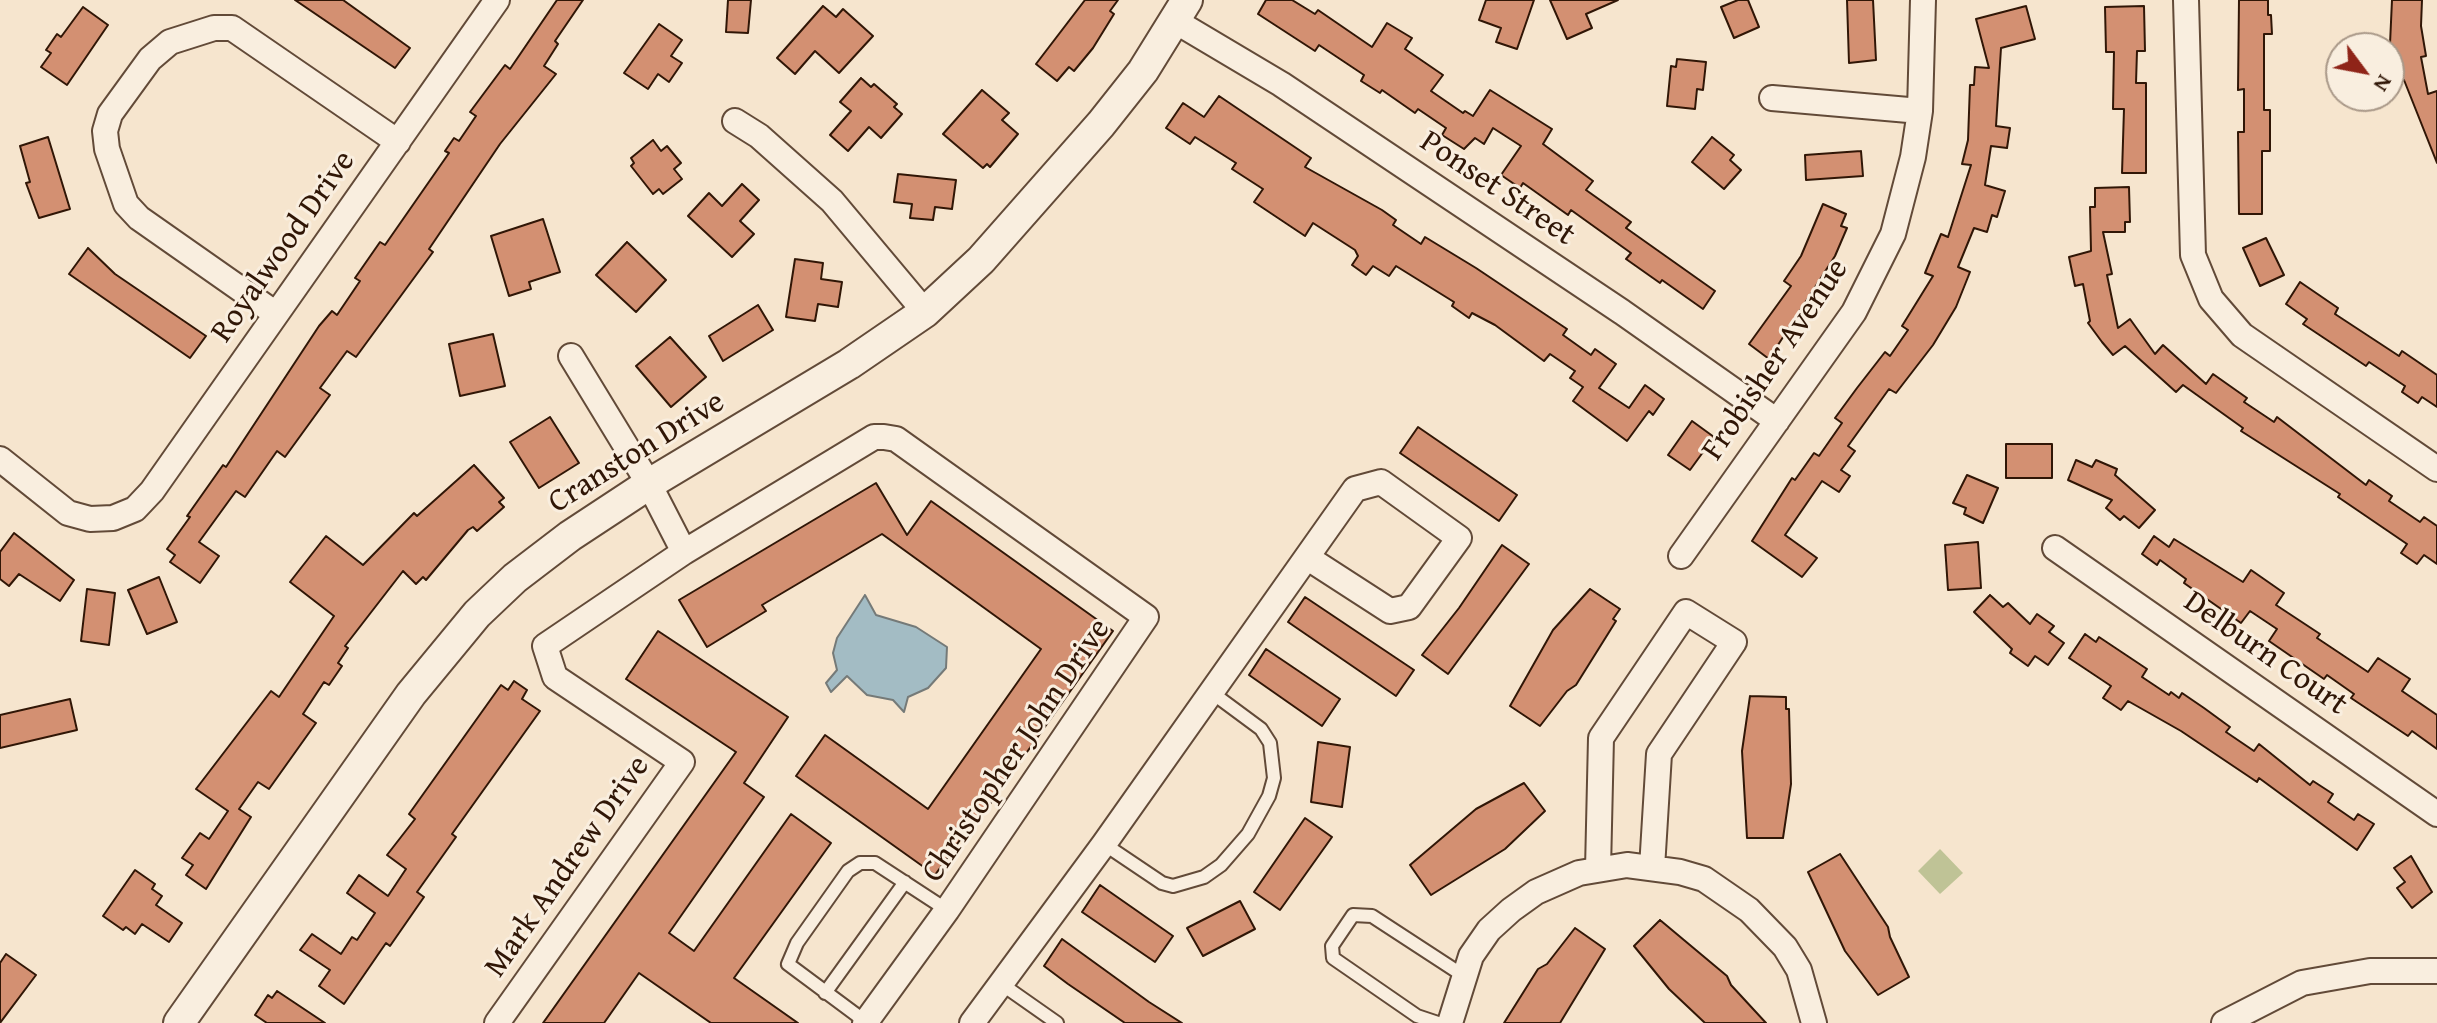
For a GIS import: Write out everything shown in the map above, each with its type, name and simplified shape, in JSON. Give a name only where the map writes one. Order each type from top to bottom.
[{"type":"street","name":"Royalwood Drive","points":[[0,459],[68,513],[90,519],[113,518],[135,509],[152,491],[497,0]]},
{"type":"street","name":"Frobisher Avenue","points":[[1681,556],[1854,312],[1878,265],[1902,203],[1920,111],[1923,0]]},
{"type":"street","points":[[2186,0],[2193,255],[2211,299],[2242,335],[2437,469]]},
{"type":"street","name":"Cranston Drive","points":[[189,1020],[411,694],[460,632],[543,555],[649,484],[849,364],[925,312],[981,260],[1076,154],[1136,80],[1181,10]]},
{"type":"street","name":"Ponset Street","points":[[1181,10],[1308,102],[1622,312],[1777,421]]},
{"type":"street","points":[[276,314],[139,218],[126,204],[107,149],[105,131],[110,114],[150,59],[170,42],[214,28],[232,28],[398,142]]},
{"type":"street","points":[[1772,98],[1920,111]]},
{"type":"street","points":[[735,121],[759,136],[832,201],[925,312]]},
{"type":"street","points":[[571,356],[649,484],[684,552]]},
{"type":"street","name":"Mark Andrew Drive","points":[[497,1023],[682,762],[555,677],[545,646],[684,552],[874,437],[884,437]]},
{"type":"street","name":"Christopher John Drive","points":[[865,1023],[947,910],[1146,617],[896,439],[884,437]]},
{"type":"street","points":[[972,1023],[1104,844],[1355,489],[1381,482],[1459,538],[1409,607],[1390,611],[1308,558]]},
{"type":"street","name":"Delburn Court","points":[[2055,548],[2437,814]]},
{"type":"street","points":[[1598,869],[1601,738],[1686,612],[1734,642],[1659,754],[1652,868]]},
{"type":"street","points":[[1450,1023],[1471,956],[1489,930],[1511,910],[1559,880],[1627,865],[1704,879],[1768,927],[1799,970],[1814,1023]]},
{"type":"street","points":[[2224,1023],[2302,983],[2370,971],[2437,971]]},
{"type":"lane","points":[[1104,844],[1162,883],[1173,886],[1204,877],[1242,843],[1269,796],[1274,760],[1270,743],[1261,729],[1211,692]]},
{"type":"lane","points":[[865,1023],[788,964],[797,943],[848,871],[860,863],[875,863],[947,910]]},
{"type":"lane","points":[[825,993],[905,882]]},
{"type":"lane","points":[[1438,1023],[1417,1016],[1333,958],[1332,946],[1353,915],[1372,916],[1464,976]]},
{"type":"lane","points":[[1000,983],[1057,1023]]},
{"type":"green space","points":[[1940,849],[1963,873],[1940,894],[1918,871]]},
{"type":"water","points":[[865,595],[876,615],[916,627],[947,647],[946,668],[928,688],[908,697],[904,712],[893,700],[867,695],[847,676],[831,692],[826,683],[837,670],[833,653],[837,638]]},
{"type":"building","points":[[295,0],[343,0],[410,48],[395,68]]},
{"type":"building","points":[[557,0],[583,0],[555,41],[558,44],[544,66],[556,74],[500,144],[429,249],[433,252],[356,357],[347,351],[320,388],[330,395],[285,457],[277,451],[245,497],[236,491],[199,542],[219,556],[200,583],[170,562],[175,555],[167,549],[190,517],[187,516],[223,465],[226,467],[319,326],[332,311],[337,315],[360,281],[355,278],[380,242],[385,245],[449,153],[445,151],[454,138],[459,141],[476,116],[470,112],[505,65],[510,69]]},
{"type":"building","points":[[728,0],[751,0],[748,33],[726,32]]},
{"type":"building","points":[[1085,0],[1118,0],[1110,11],[1114,14],[1093,48],[1074,71],[1069,67],[1057,81],[1036,64]]},
{"type":"building","points":[[1266,0],[1292,0],[1315,14],[1318,10],[1372,47],[1387,23],[1412,38],[1405,49],[1443,75],[1431,91],[1463,113],[1465,111],[1473,116],[1490,90],[1552,129],[1543,144],[1593,181],[1586,190],[1631,222],[1626,228],[1715,291],[1703,309],[1626,259],[1631,253],[1571,210],[1568,215],[1523,183],[1520,188],[1501,175],[1521,146],[1493,128],[1484,144],[1475,138],[1464,149],[1442,135],[1446,128],[1418,109],[1415,113],[1382,90],[1380,93],[1361,81],[1364,75],[1319,45],[1315,51],[1258,14]]},
{"type":"building","points":[[1486,0],[1534,0],[1517,49],[1496,42],[1501,28],[1479,20]]},
{"type":"building","points":[[1550,0],[1618,0],[1586,14],[1592,28],[1567,39]]},
{"type":"building","points":[[1738,0],[1748,0],[1759,27],[1734,38],[1721,7]]},
{"type":"building","points":[[1847,0],[1873,0],[1876,60],[1849,63]]},
{"type":"building","points":[[2239,0],[2268,0],[2268,15],[2271,15],[2272,34],[2264,34],[2264,110],[2270,110],[2270,151],[2262,151],[2262,214],[2239,214],[2238,132],[2244,132],[2244,89],[2238,90]]},
{"type":"building","points":[[2392,0],[2422,0],[2421,26],[2426,56],[2421,57],[2428,94],[2437,91],[2437,163],[2405,83],[2405,32],[2391,32]]},
{"type":"building","points":[[823,6],[836,17],[843,9],[873,36],[839,73],[815,51],[795,74],[777,58]]},
{"type":"building","points":[[2026,6],[2035,39],[2001,48],[1996,126],[2010,128],[2007,148],[1991,146],[1985,185],[2005,191],[1997,217],[1992,215],[1987,232],[1974,228],[1958,267],[1970,272],[1956,307],[1933,345],[1896,393],[1889,389],[1848,446],[1855,451],[1841,470],[1850,476],[1839,492],[1822,481],[1785,535],[1817,558],[1802,577],[1752,541],[1792,478],[1795,480],[1814,453],[1819,456],[1842,423],[1835,418],[1857,388],[1885,352],[1890,356],[1908,330],[1902,326],[1933,276],[1925,273],[1941,234],[1948,237],[1971,165],[1962,164],[1968,140],[1970,85],[1974,85],[1975,67],[1989,68],[1976,19]]},
{"type":"building","points":[[2144,6],[2145,51],[2137,51],[2136,83],[2146,83],[2146,173],[2122,173],[2124,109],[2113,109],[2114,52],[2106,52],[2105,7]]},
{"type":"building","points":[[83,7],[108,25],[67,85],[41,67],[51,53],[46,50],[57,34],[61,37]]},
{"type":"building","points":[[659,24],[682,40],[671,56],[682,63],[669,82],[658,74],[648,89],[624,73]]},
{"type":"building","points":[[1677,59],[1706,62],[1703,90],[1697,89],[1695,109],[1667,106],[1671,66],[1676,67]]},
{"type":"building","points":[[861,78],[871,87],[874,84],[897,104],[894,107],[902,114],[881,138],[869,127],[848,151],[830,135],[851,111],[840,102]]},
{"type":"building","points":[[982,90],[1009,113],[1002,120],[1018,134],[990,167],[987,164],[983,168],[943,134]]},
{"type":"building","points":[[1219,96],[1311,158],[1305,167],[1382,210],[1396,220],[1393,225],[1421,244],[1425,237],[1476,268],[1567,329],[1563,335],[1591,355],[1595,349],[1616,364],[1599,388],[1629,408],[1645,385],[1664,399],[1653,415],[1649,411],[1627,441],[1573,401],[1583,387],[1570,378],[1575,371],[1550,354],[1544,361],[1495,325],[1472,313],[1469,318],[1452,306],[1454,302],[1396,266],[1389,276],[1373,266],[1366,275],[1352,265],[1358,256],[1355,250],[1313,223],[1305,236],[1254,202],[1263,189],[1232,169],[1236,163],[1195,137],[1190,144],[1166,128],[1183,103],[1204,117]]},
{"type":"building","points":[[48,137],[70,209],[39,218],[26,183],[30,182],[20,146]]},
{"type":"building","points":[[1712,137],[1734,155],[1730,160],[1741,170],[1724,189],[1692,162]]},
{"type":"building","points":[[653,140],[661,151],[667,146],[681,163],[674,169],[682,179],[663,194],[659,189],[653,194],[631,166],[634,163],[631,158]]},
{"type":"building","points":[[1861,151],[1863,176],[1806,180],[1805,155]]},
{"type":"building","points":[[898,174],[956,180],[952,209],[935,207],[933,220],[910,218],[912,204],[894,202]]},
{"type":"building","points":[[742,184],[759,200],[740,221],[754,234],[732,257],[688,216],[709,193],[722,206]]},
{"type":"building","points":[[2129,187],[2130,222],[2125,222],[2125,232],[2103,232],[2112,274],[2107,275],[2118,328],[2130,319],[2155,354],[2163,345],[2206,384],[2213,374],[2247,398],[2244,402],[2274,422],[2277,417],[2366,485],[2369,480],[2392,496],[2389,501],[2420,522],[2424,517],[2437,526],[2437,564],[2424,555],[2417,564],[2401,553],[2407,544],[2338,497],[2340,494],[2241,431],[2243,428],[2183,385],[2176,392],[2125,346],[2113,355],[2102,342],[2088,323],[2083,284],[2075,286],[2069,257],[2091,251],[2090,207],[2095,207],[2095,188]]},
{"type":"building","points":[[1823,204],[1846,214],[1841,226],[1847,228],[1835,256],[1769,359],[1749,344],[1791,286],[1784,281],[1801,256]]},
{"type":"building","points":[[543,219],[560,272],[529,282],[531,289],[509,296],[491,236]]},
{"type":"building","points":[[2266,238],[2284,275],[2260,286],[2243,248]]},
{"type":"building","points":[[627,242],[666,280],[636,312],[596,275]]},
{"type":"building","points":[[88,248],[115,274],[206,336],[190,358],[69,274]]},
{"type":"building","points":[[795,259],[823,263],[821,279],[842,282],[838,307],[818,304],[815,321],[786,317]]},
{"type":"building","points":[[2300,282],[2338,308],[2335,314],[2399,356],[2402,351],[2437,375],[2437,407],[2422,397],[2418,403],[2402,392],[2405,386],[2369,362],[2366,366],[2303,324],[2307,319],[2286,304]]},
{"type":"building","points":[[758,305],[773,330],[723,361],[709,336]]},
{"type":"building","points":[[493,334],[505,386],[460,396],[449,344]]},
{"type":"building","points":[[670,337],[706,377],[671,407],[636,366]]},
{"type":"building","points":[[550,417],[579,463],[539,488],[510,442]]},
{"type":"building","points":[[1692,421],[1714,437],[1690,470],[1668,455]]},
{"type":"building","points":[[1418,427],[1517,495],[1499,521],[1400,453]]},
{"type":"building","points":[[2006,444],[2052,444],[2052,478],[2006,478]]},
{"type":"building","points":[[2076,460],[2092,467],[2096,460],[2117,469],[2115,475],[2155,510],[2139,528],[2124,516],[2120,520],[2106,508],[2112,500],[2068,480]]},
{"type":"building","points":[[474,465],[504,498],[499,502],[504,507],[477,531],[473,527],[468,530],[426,580],[423,577],[416,584],[403,571],[345,646],[348,648],[338,663],[342,666],[329,685],[324,682],[303,714],[316,723],[269,789],[258,782],[239,809],[251,817],[206,889],[186,875],[193,865],[182,858],[200,833],[209,839],[228,811],[196,789],[271,691],[279,697],[334,616],[290,582],[326,536],[363,565],[414,513],[417,516]]},
{"type":"building","points":[[1967,475],[1998,488],[1983,523],[1964,514],[1966,508],[1953,503]]},
{"type":"building","points":[[876,483],[907,535],[931,501],[1113,631],[978,821],[975,819],[935,875],[796,776],[825,735],[928,809],[1041,649],[882,534],[762,605],[766,611],[707,647],[679,600]]},
{"type":"building","points":[[14,533],[74,580],[60,601],[19,574],[9,586],[0,579],[0,552]]},
{"type":"building","points":[[2154,536],[2169,547],[2174,539],[2243,582],[2251,570],[2284,593],[2276,605],[2320,634],[2317,638],[2368,672],[2378,658],[2410,679],[2402,691],[2437,715],[2437,749],[2412,731],[2408,736],[2351,698],[2354,694],[2327,675],[2324,679],[2269,641],[2277,629],[2250,611],[2241,623],[2184,583],[2186,579],[2160,560],[2157,565],[2142,554]]},
{"type":"building","points":[[1978,542],[1981,588],[1948,590],[1945,545]]},
{"type":"building","points":[[1502,545],[1529,564],[1448,674],[1422,655]]},
{"type":"building","points":[[159,577],[177,622],[147,634],[128,590]]},
{"type":"building","points":[[87,589],[115,593],[109,645],[81,641]]},
{"type":"building","points":[[1590,589],[1620,609],[1613,619],[1616,621],[1576,685],[1567,691],[1540,726],[1510,706],[1553,630]]},
{"type":"building","points":[[1990,595],[2003,607],[2008,603],[2030,624],[2037,614],[2054,626],[2049,632],[2064,643],[2048,665],[2035,656],[2028,666],[2010,653],[2012,649],[1974,612]]},
{"type":"building","points":[[1305,597],[1414,670],[1396,696],[1288,622]]},
{"type":"building","points":[[658,631],[788,717],[744,783],[764,797],[669,933],[694,951],[791,814],[831,843],[734,978],[798,1023],[711,1023],[639,973],[604,1023],[543,1023],[736,752],[626,679]]},
{"type":"building","points":[[2085,634],[2096,642],[2099,637],[2147,669],[2142,677],[2169,695],[2171,692],[2179,698],[2182,693],[2204,708],[2230,727],[2226,732],[2254,751],[2259,744],[2310,785],[2313,781],[2333,794],[2328,802],[2354,820],[2358,814],[2374,824],[2357,850],[2259,778],[2257,782],[2181,731],[2128,701],[2121,710],[2103,698],[2111,686],[2069,658]]},
{"type":"building","points":[[1266,649],[1340,699],[1322,726],[1249,675]]},
{"type":"building","points":[[514,681],[527,690],[522,699],[540,711],[452,834],[456,837],[417,892],[424,897],[390,946],[386,943],[344,1004],[319,986],[330,970],[300,950],[312,934],[341,954],[352,937],[357,940],[375,913],[347,893],[359,875],[388,896],[406,869],[387,855],[415,819],[409,814],[501,685],[508,690]]},
{"type":"building","points":[[1750,696],[1786,697],[1786,709],[1789,709],[1791,784],[1783,838],[1747,838],[1742,751]]},
{"type":"building","points":[[70,699],[77,730],[0,748],[0,715]]},
{"type":"building","points":[[1318,742],[1350,747],[1342,807],[1311,802]]},
{"type":"building","points":[[1524,783],[1545,811],[1505,849],[1431,895],[1410,865],[1476,809]]},
{"type":"building","points":[[1305,818],[1332,837],[1280,910],[1254,892]]},
{"type":"building","points":[[1840,854],[1888,927],[1909,977],[1878,995],[1845,951],[1808,872]]},
{"type":"building","points":[[2411,856],[2432,892],[2412,908],[2397,888],[2405,882],[2394,868]]},
{"type":"building","points":[[135,870],[155,884],[152,889],[162,896],[156,905],[182,923],[169,942],[142,924],[135,934],[103,916]]},
{"type":"building","points":[[1100,885],[1173,936],[1155,962],[1082,912]]},
{"type":"building","points":[[1240,901],[1255,929],[1203,956],[1187,928]]},
{"type":"building","points":[[1660,920],[1727,976],[1731,985],[1766,1023],[1705,1023],[1669,989],[1634,946]]},
{"type":"building","points":[[1575,928],[1605,949],[1560,1023],[1504,1023],[1538,969],[1547,964]]},
{"type":"building","points":[[1062,939],[1182,1023],[1125,1023],[1068,984],[1044,966]]},
{"type":"building","points":[[6,954],[36,975],[0,1023],[0,963]]},
{"type":"building","points":[[277,991],[325,1023],[267,1023],[255,1015],[268,995],[272,998]]}]
